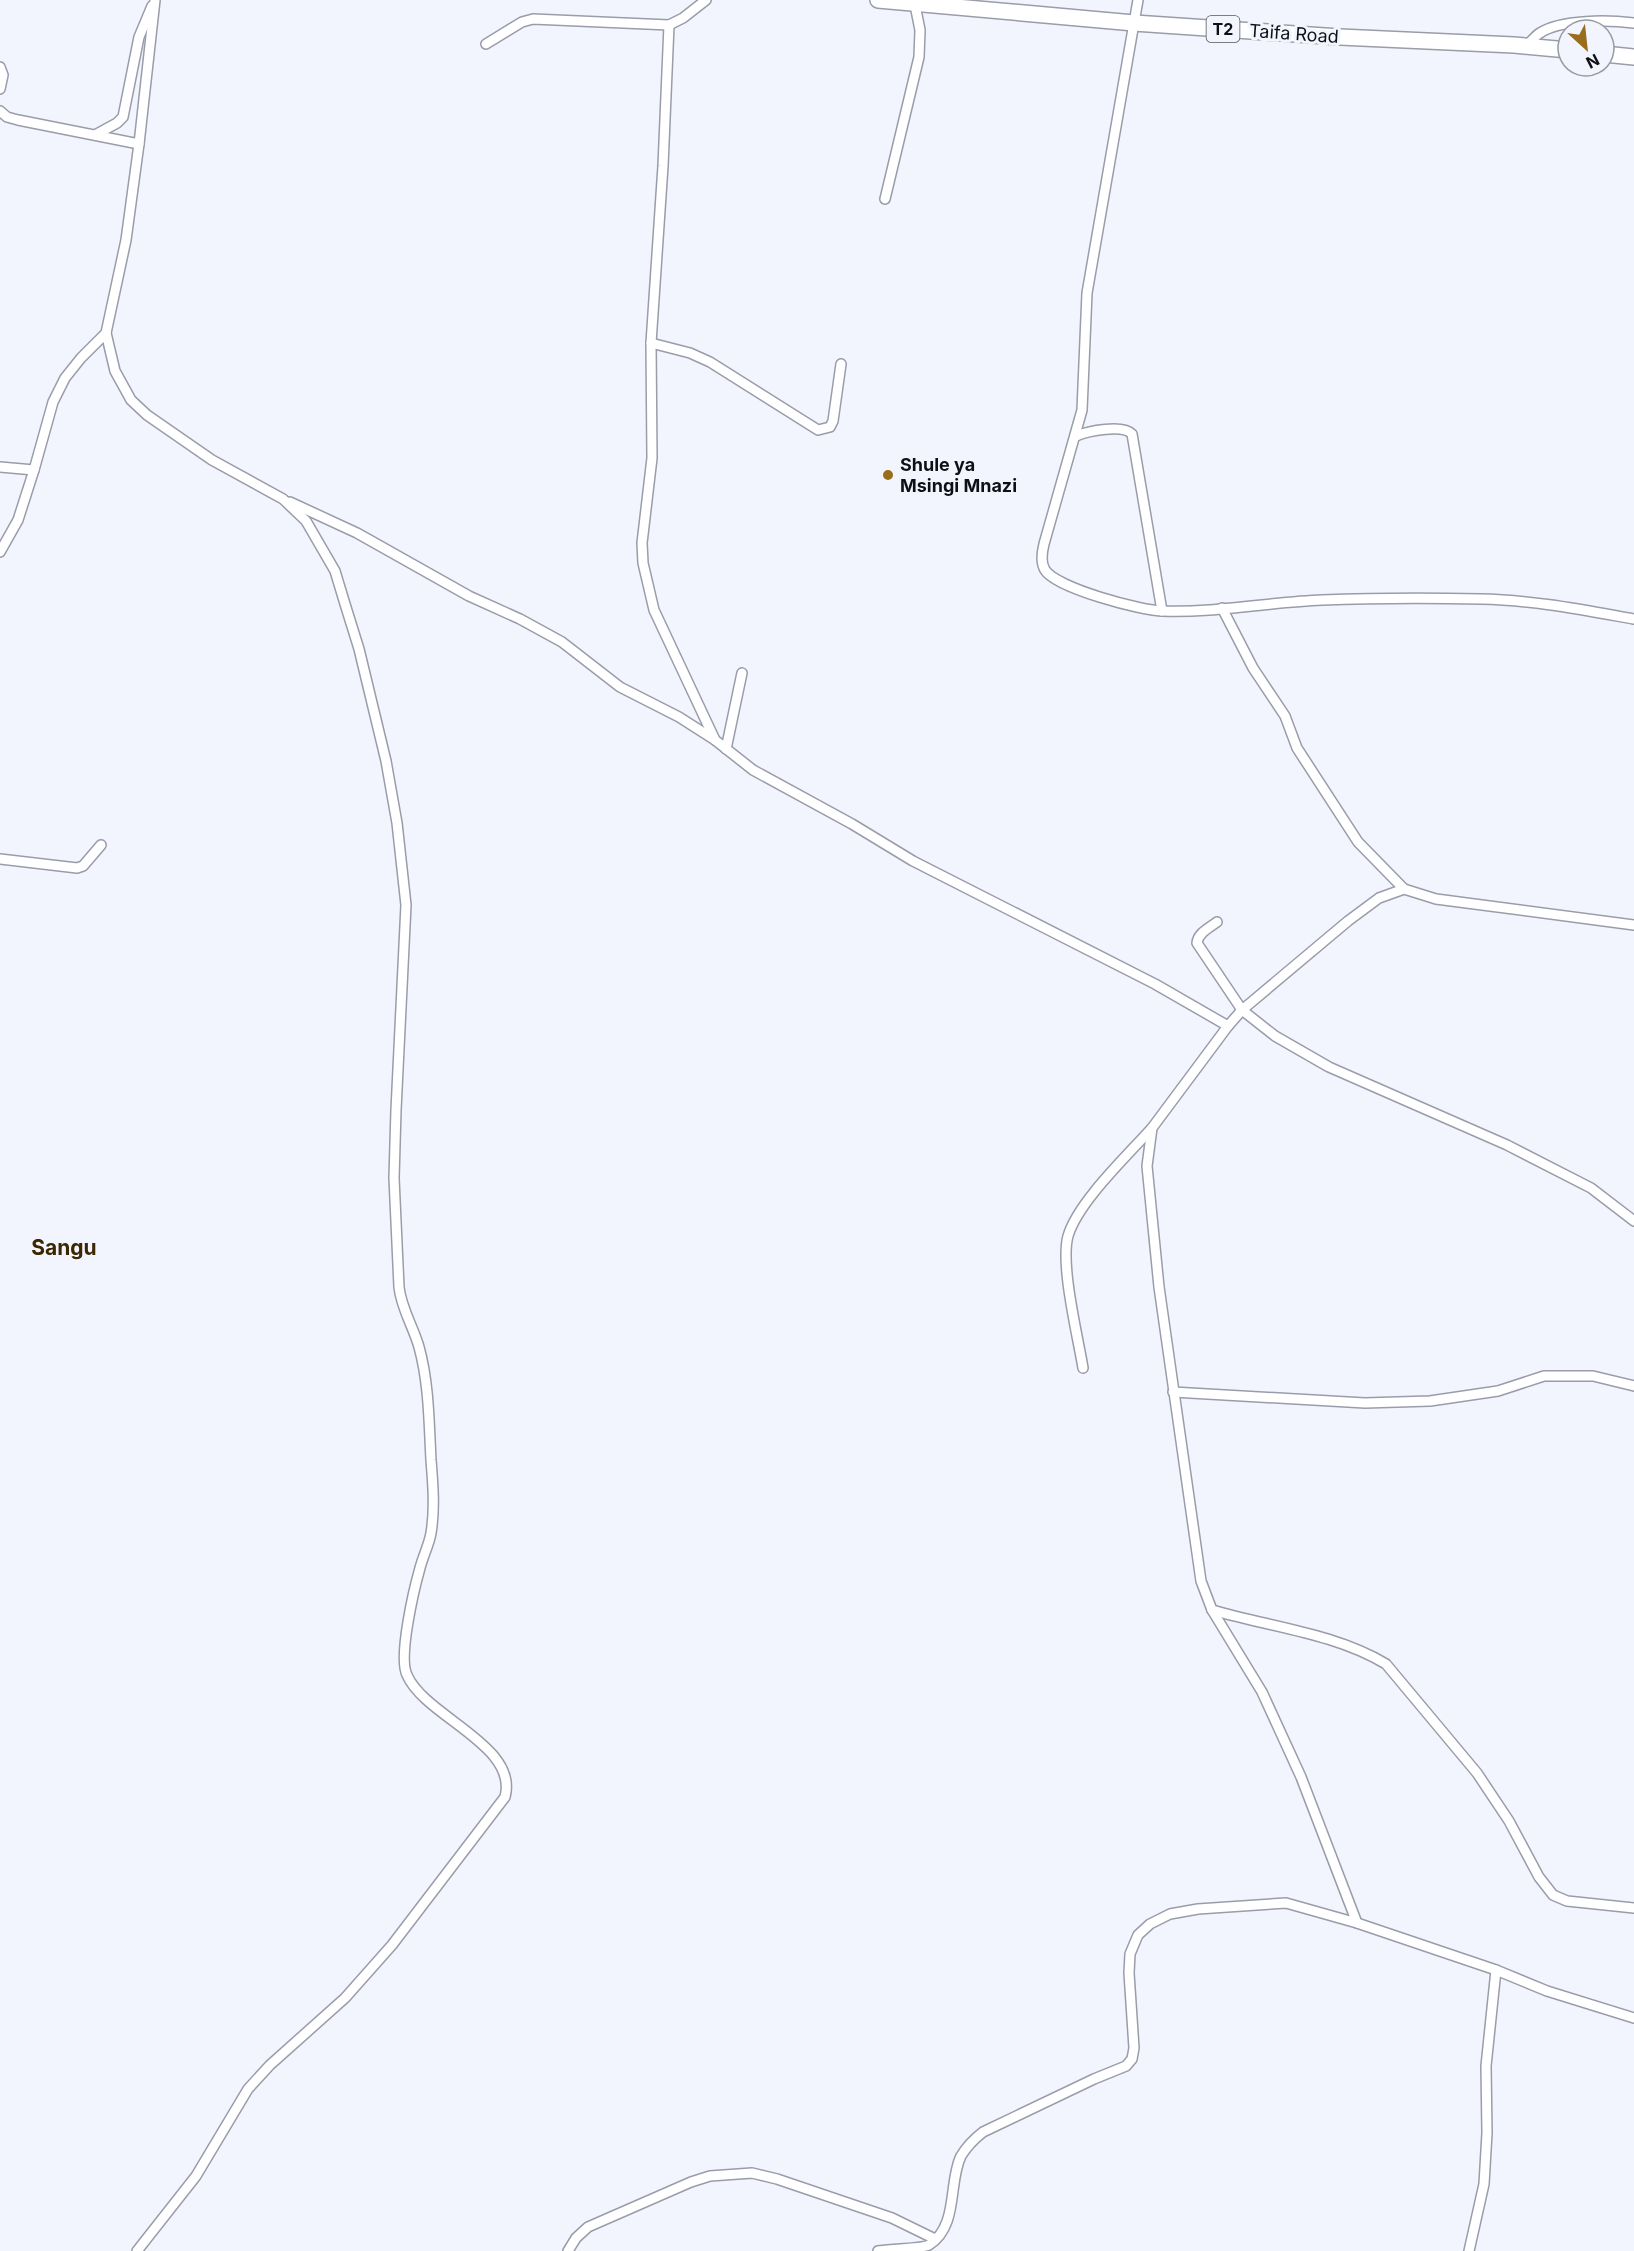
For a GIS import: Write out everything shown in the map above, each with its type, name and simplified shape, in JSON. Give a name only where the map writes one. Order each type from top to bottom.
[{"type":"highway","name":"Taifa Road","points":[[878,0],[914,1],[1134,23],[1556,49]]},
{"type":"highway","points":[[1616,55],[1634,57]]},
{"type":"street","points":[[486,44],[522,22],[533,19],[669,25],[683,18],[706,0]]},
{"type":"street","points":[[1138,0],[1087,292],[1082,410],[1044,544],[1042,561],[1044,570],[1071,588],[1132,606],[1162,612],[1322,600],[1481,599],[1542,603],[1634,620]]},
{"type":"street","points":[[95,135],[117,123],[123,117],[139,37],[155,1]]},
{"type":"street","points":[[155,1],[126,240],[106,333],[116,370],[130,400],[147,415],[212,460],[283,499],[357,533],[469,596],[520,619],[562,642],[620,687],[679,717],[715,740],[753,770],[852,824],[913,861],[1155,984],[1228,1026]]},
{"type":"street","points":[[885,200],[920,57],[920,30],[914,1]]},
{"type":"street","points":[[1526,46],[1540,33],[1562,25],[1588,22],[1634,23]]},
{"type":"street","points":[[669,25],[663,166],[651,343],[652,458],[642,543],[643,563],[654,610],[715,740]]},
{"type":"street","points":[[0,67],[3,75],[0,89]]},
{"type":"street","points":[[0,111],[18,120],[139,144]]},
{"type":"street","points":[[0,552],[18,520],[53,402],[61,386],[81,358],[106,333]]},
{"type":"street","points":[[651,343],[690,353],[710,362],[818,429],[830,427],[833,421],[842,364]]},
{"type":"street","points":[[1076,436],[1123,428],[1132,434],[1162,612]]},
{"type":"street","points":[[0,467],[34,470]]},
{"type":"street","points":[[137,2251],[196,2176],[248,2089],[345,1998],[392,1945],[505,1797],[508,1786],[502,1768],[489,1751],[412,1685],[404,1664],[405,1638],[419,1569],[431,1534],[434,1505],[426,1390],[419,1347],[400,1297],[399,1287],[394,1178],[406,914],[401,858],[386,761],[358,649],[335,571],[306,521],[283,499]]},
{"type":"street","points":[[1222,608],[1253,668],[1285,716],[1297,748],[1358,842],[1404,889],[1420,896],[1436,899],[1634,925]]},
{"type":"street","points":[[726,748],[742,673]]},
{"type":"street","points":[[0,859],[77,868],[83,866],[101,845]]},
{"type":"street","points":[[1083,1368],[1066,1252],[1068,1237],[1077,1215],[1152,1128],[1242,1010],[1348,921],[1379,898],[1404,889]]},
{"type":"street","points":[[1217,922],[1204,932],[1197,944],[1242,1010],[1275,1036],[1329,1067],[1507,1145],[1592,1188],[1634,1221]]},
{"type":"street","points":[[1152,1128],[1147,1166],[1159,1287],[1201,1581],[1212,1610],[1262,1692],[1301,1777],[1357,1923]]},
{"type":"street","points":[[1173,1392],[1365,1403],[1441,1400],[1498,1391],[1544,1376],[1593,1376],[1634,1386]]},
{"type":"street","points":[[1212,1610],[1300,1631],[1369,1654],[1386,1664],[1478,1773],[1509,1821],[1539,1877],[1553,1895],[1567,1901],[1634,1908]]},
{"type":"street","points":[[879,2251],[924,2246],[935,2239],[948,2221],[960,2158],[970,2142],[983,2132],[1126,2066],[1132,2059],[1134,2048],[1130,1954],[1138,1935],[1150,1924],[1170,1914],[1198,1909],[1286,1903],[1357,1923],[1497,1970],[1547,1992],[1634,2018]]},
{"type":"street","points":[[1469,2251],[1484,2184],[1487,2133],[1486,2066],[1497,1970]]},
{"type":"street","points":[[568,2251],[576,2238],[588,2227],[691,2182],[731,2173],[752,2173],[777,2179],[892,2218],[935,2239]]},
{"type":"place","name":"Shule ya Msingi Mnazi","points":[[888,475]]},
{"type":"district","name":"Sangu","points":[[64,1248]]}]
